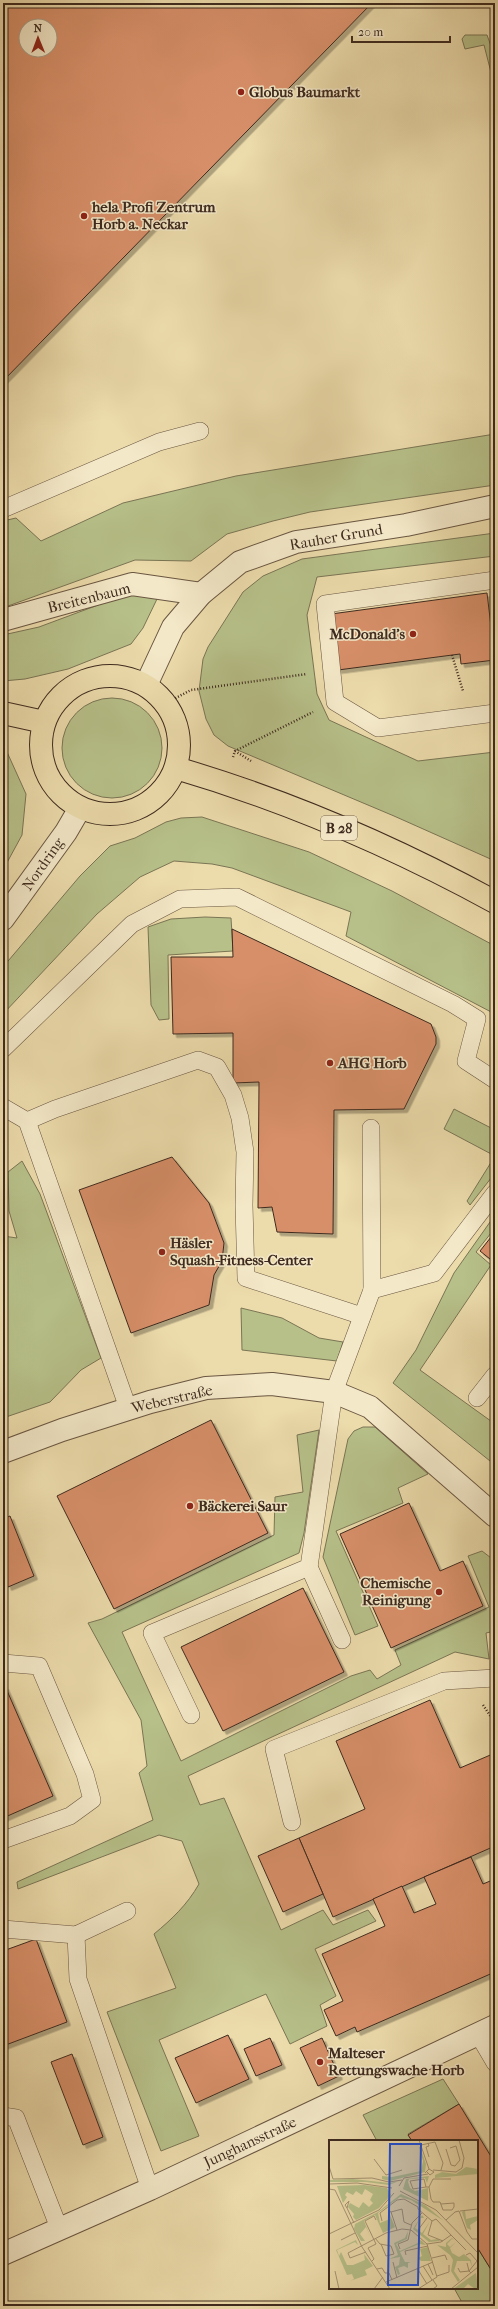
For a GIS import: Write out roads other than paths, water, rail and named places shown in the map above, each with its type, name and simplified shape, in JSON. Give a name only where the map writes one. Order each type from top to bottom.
[{"type":"main road","points":[[120,676],[146,685],[166,703],[178,728],[180,741],[176,768],[162,792],[140,808],[114,814],[80,808],[64,797],[47,776],[40,749],[44,722],[50,710],[68,689],[93,678],[120,676]]},
{"type":"main road","points":[[3,713],[44,722]]},
{"type":"main road","name":"B 28","points":[[176,768],[321,820],[452,879],[495,902]]},
{"type":"street","name":"Rauher Grund","points":[[146,685],[173,627],[201,594],[240,562],[296,542],[406,525],[495,506]]},
{"type":"street","name":"Breitenbaum","points":[[3,620],[132,584],[201,594]]},
{"type":"street","name":"Nordring","points":[[3,919],[66,832],[80,808]]},
{"type":"street","name":"Weberstraße","points":[[3,1452],[128,1408],[206,1388],[272,1384],[334,1392],[370,1408],[495,1516]]},
{"type":"street","name":"Junghansstraße","points":[[3,2254],[150,2189],[486,2030]]},
{"type":"lane","points":[[3,509],[159,442],[200,431]]},
{"type":"lane","points":[[495,580],[326,604],[335,702],[378,728],[495,714]]},
{"type":"lane","points":[[3,1049],[132,924],[180,899],[237,897],[454,1004],[477,1019],[466,1062],[495,1080]]},
{"type":"lane","points":[[28,1121],[55,1109],[198,1060],[217,1067],[233,1095],[240,1118],[246,1152],[244,1206],[246,1278],[362,1316]]},
{"type":"lane","points":[[3,1107],[28,1121],[128,1408]]},
{"type":"lane","points":[[342,1640],[309,1567],[334,1392],[372,1290],[372,1128]]},
{"type":"lane","points":[[372,1290],[434,1273],[495,1193]]},
{"type":"lane","points":[[477,1398],[495,1374]]},
{"type":"lane","points":[[191,1715],[152,1633],[309,1567]]},
{"type":"lane","points":[[3,1663],[39,1666],[85,1774],[92,1800],[70,1816],[3,1840]]},
{"type":"lane","points":[[292,1822],[274,1749],[444,1681],[495,1678]]},
{"type":"lane","points":[[3,1929],[76,1935],[127,1911]]},
{"type":"lane","points":[[76,1935],[78,1979],[150,2189]]},
{"type":"lane","points":[[486,2030],[495,2063]]},
{"type":"lane","points":[[3,2116],[16,2118],[59,2228]]},
{"type":"place","name":"Globus Baumarkt","points":[[241,92]]},
{"type":"place","name":"hela Profi Zentrum Horb a. Neckar","points":[[84,216]]},
{"type":"place","name":"McDonald's","points":[[413,634]]},
{"type":"place","name":"AHG Horb","points":[[330,1063]]},
{"type":"place","name":"Häsler Squash-Fitness-Center","points":[[162,1252]]},
{"type":"place","name":"Bäckerei Saur","points":[[190,1506]]},
{"type":"place","name":"Chemische Reinigung","points":[[439,1592]]},
{"type":"place","name":"Malteser Rettungswache Horb","points":[[320,2062]]}]
